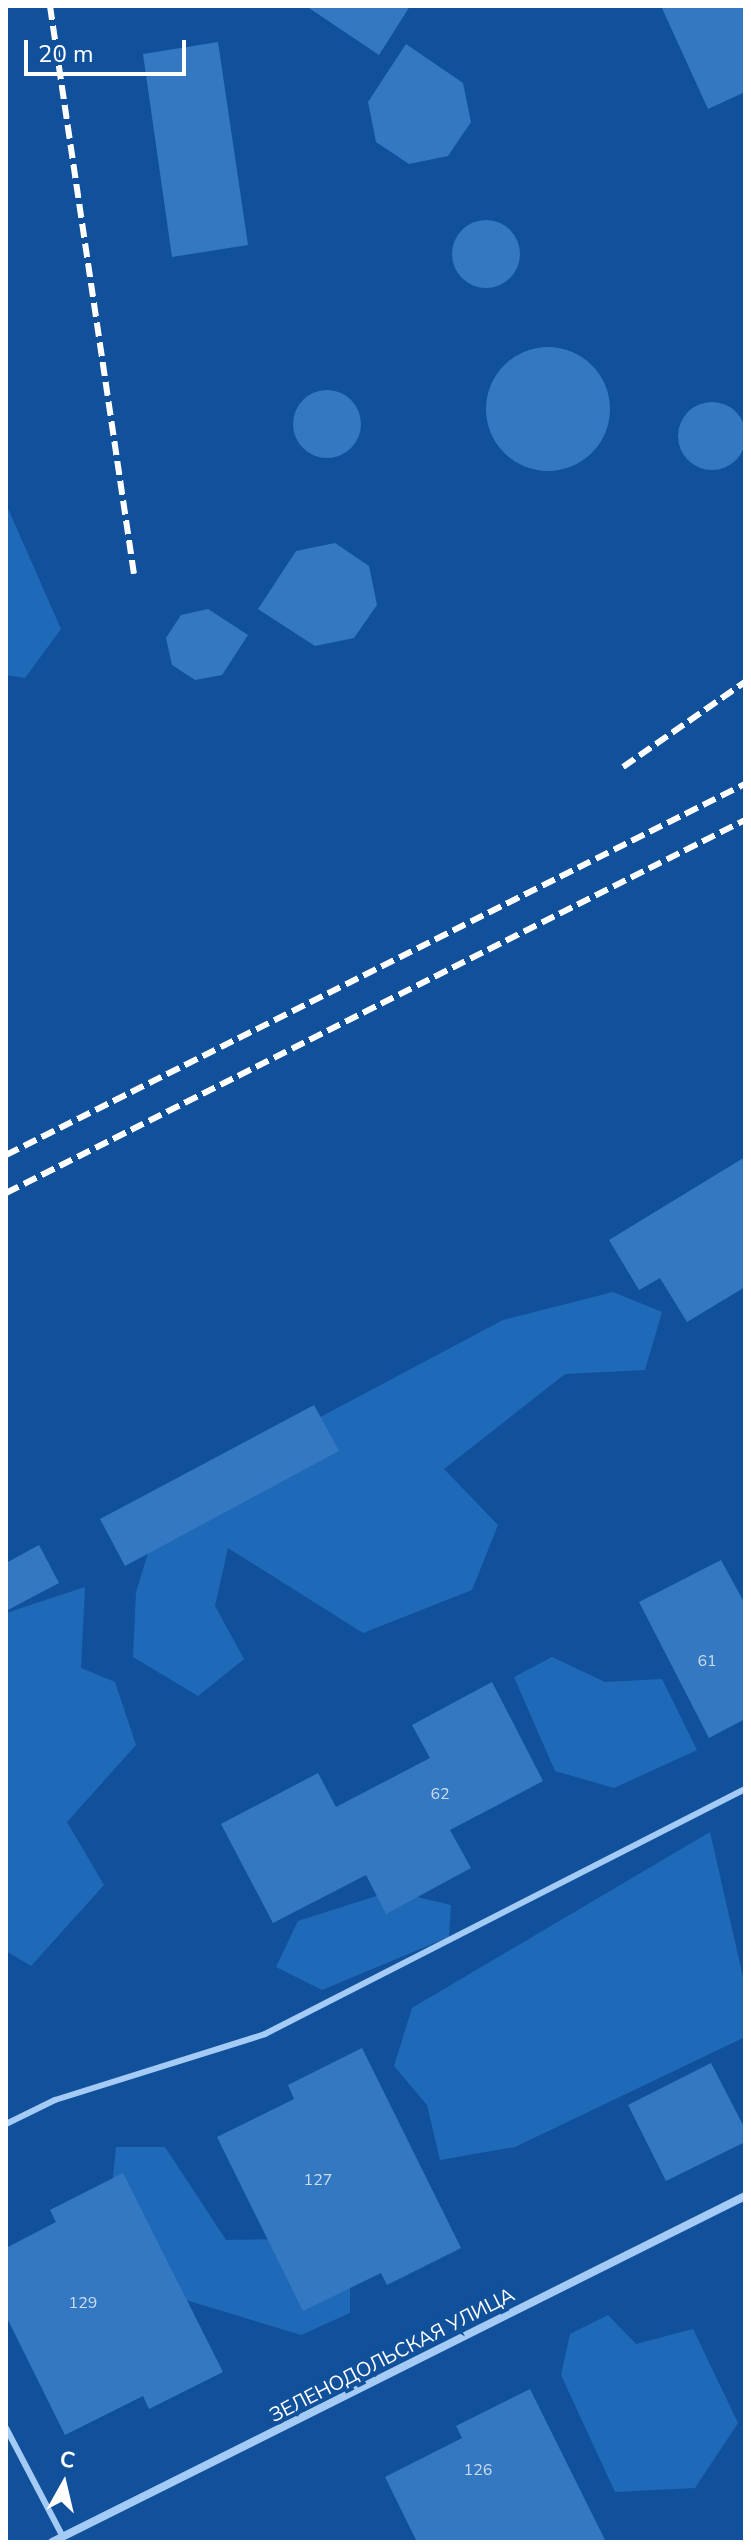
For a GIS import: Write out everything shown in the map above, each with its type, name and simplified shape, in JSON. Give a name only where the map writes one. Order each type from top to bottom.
[{"type":"street","name":"ЗЕЛЕНОДОЛЬСКАЯ УЛИЦА","points":[[52,2542],[745,2196]]},
{"type":"lane","points":[[6,2124],[55,2100],[265,2034],[745,1789]]},
{"type":"lane","points":[[6,2428],[63,2537]]},
{"type":"shaded area","points":[[6,504],[61,629],[25,678],[6,675]]},
{"type":"shaded area","points":[[613,1292],[662,1312],[645,1370],[565,1374],[444,1469],[498,1525],[472,1590],[363,1633],[228,1548],[215,1606],[244,1659],[198,1696],[133,1657],[136,1592],[153,1537],[181,1491],[503,1320]]},
{"type":"shaded area","points":[[85,1587],[81,1668],[115,1682],[136,1745],[67,1822],[104,1885],[31,1966],[6,1951],[6,1613]]},
{"type":"shaded area","points":[[552,1657],[605,1682],[662,1679],[697,1750],[614,1788],[555,1771],[514,1677]]},
{"type":"shaded area","points":[[710,1832],[745,1986],[745,2037],[515,2147],[440,2160],[427,2105],[394,2066],[412,2008]]},
{"type":"shaded area","points":[[392,1891],[451,1905],[449,1937],[322,1990],[276,1967],[298,1921]]},
{"type":"shaded area","points":[[116,2147],[165,2147],[226,2240],[288,2239],[350,2269],[350,2313],[301,2335],[166,2294],[111,2196]]},
{"type":"shaded area","points":[[608,2315],[636,2344],[693,2329],[738,2423],[695,2488],[615,2492],[561,2375],[570,2334]]},
{"type":"building","points":[[306,6],[410,6],[379,55]]},
{"type":"building","points":[[661,6],[745,6],[745,92],[708,109]]},
{"type":"building","points":[[218,42],[248,245],[172,257],[143,54]]},
{"type":"building","points":[[406,44],[463,83],[471,122],[448,156],[409,164],[376,142],[368,102]]},
{"type":"building","points":[[479,220],[493,220],[505,225],[515,235],[520,254],[515,273],[505,283],[493,288],[479,288],[467,283],[457,273],[452,261],[452,247],[457,235],[467,225]]},
{"type":"building","points":[[548,347],[572,352],[592,365],[605,385],[610,409],[605,433],[592,453],[572,466],[548,471],[524,466],[504,453],[491,433],[486,409],[491,385],[504,365],[524,352]]},
{"type":"building","points":[[320,390],[334,390],[346,395],[356,405],[361,424],[356,443],[346,453],[334,458],[320,458],[308,453],[298,443],[293,431],[293,417],[298,405],[308,395]]},
{"type":"building","points":[[705,402],[719,402],[731,407],[741,417],[746,436],[741,455],[731,465],[719,470],[705,470],[693,465],[683,455],[678,443],[678,429],[683,417],[693,407]]},
{"type":"building","points":[[335,543],[369,566],[377,605],[354,638],[315,646],[258,609],[296,551]]},
{"type":"building","points":[[208,609],[248,635],[222,675],[195,680],[172,665],[166,638],[181,615]]},
{"type":"building","points":[[745,1157],[745,1287],[687,1322],[660,1278],[639,1290],[609,1240]]},
{"type":"building","points":[[314,1405],[339,1451],[125,1566],[100,1519]]},
{"type":"building","points":[[39,1545],[59,1583],[6,1611],[6,1563]]},
{"type":"building","points":[[721,1560],[745,1604],[745,1719],[709,1738],[639,1602]]},
{"type":"building","points":[[492,1682],[543,1781],[450,1830],[471,1868],[386,1914],[366,1875],[273,1923],[221,1824],[318,1773],[336,1807],[430,1758],[412,1725]]},
{"type":"building","points":[[362,2048],[461,2248],[387,2285],[381,2273],[303,2311],[217,2137],[294,2099],[288,2085]]},
{"type":"building","points":[[711,2063],[745,2129],[745,2142],[666,2181],[628,2105]]},
{"type":"building","points":[[123,2173],[223,2372],[149,2409],[143,2396],[65,2435],[6,2316],[6,2248],[56,2222],[50,2210]]},
{"type":"building","points":[[530,2389],[606,2542],[417,2542],[385,2477],[462,2438],[456,2426]]},
{"type":"railway","points":[[50,6],[134,574]]},
{"type":"railway","points":[[623,767],[745,682]]},
{"type":"railway","points":[[6,1155],[745,784]]},
{"type":"railway","points":[[6,1193],[745,820]]}]
